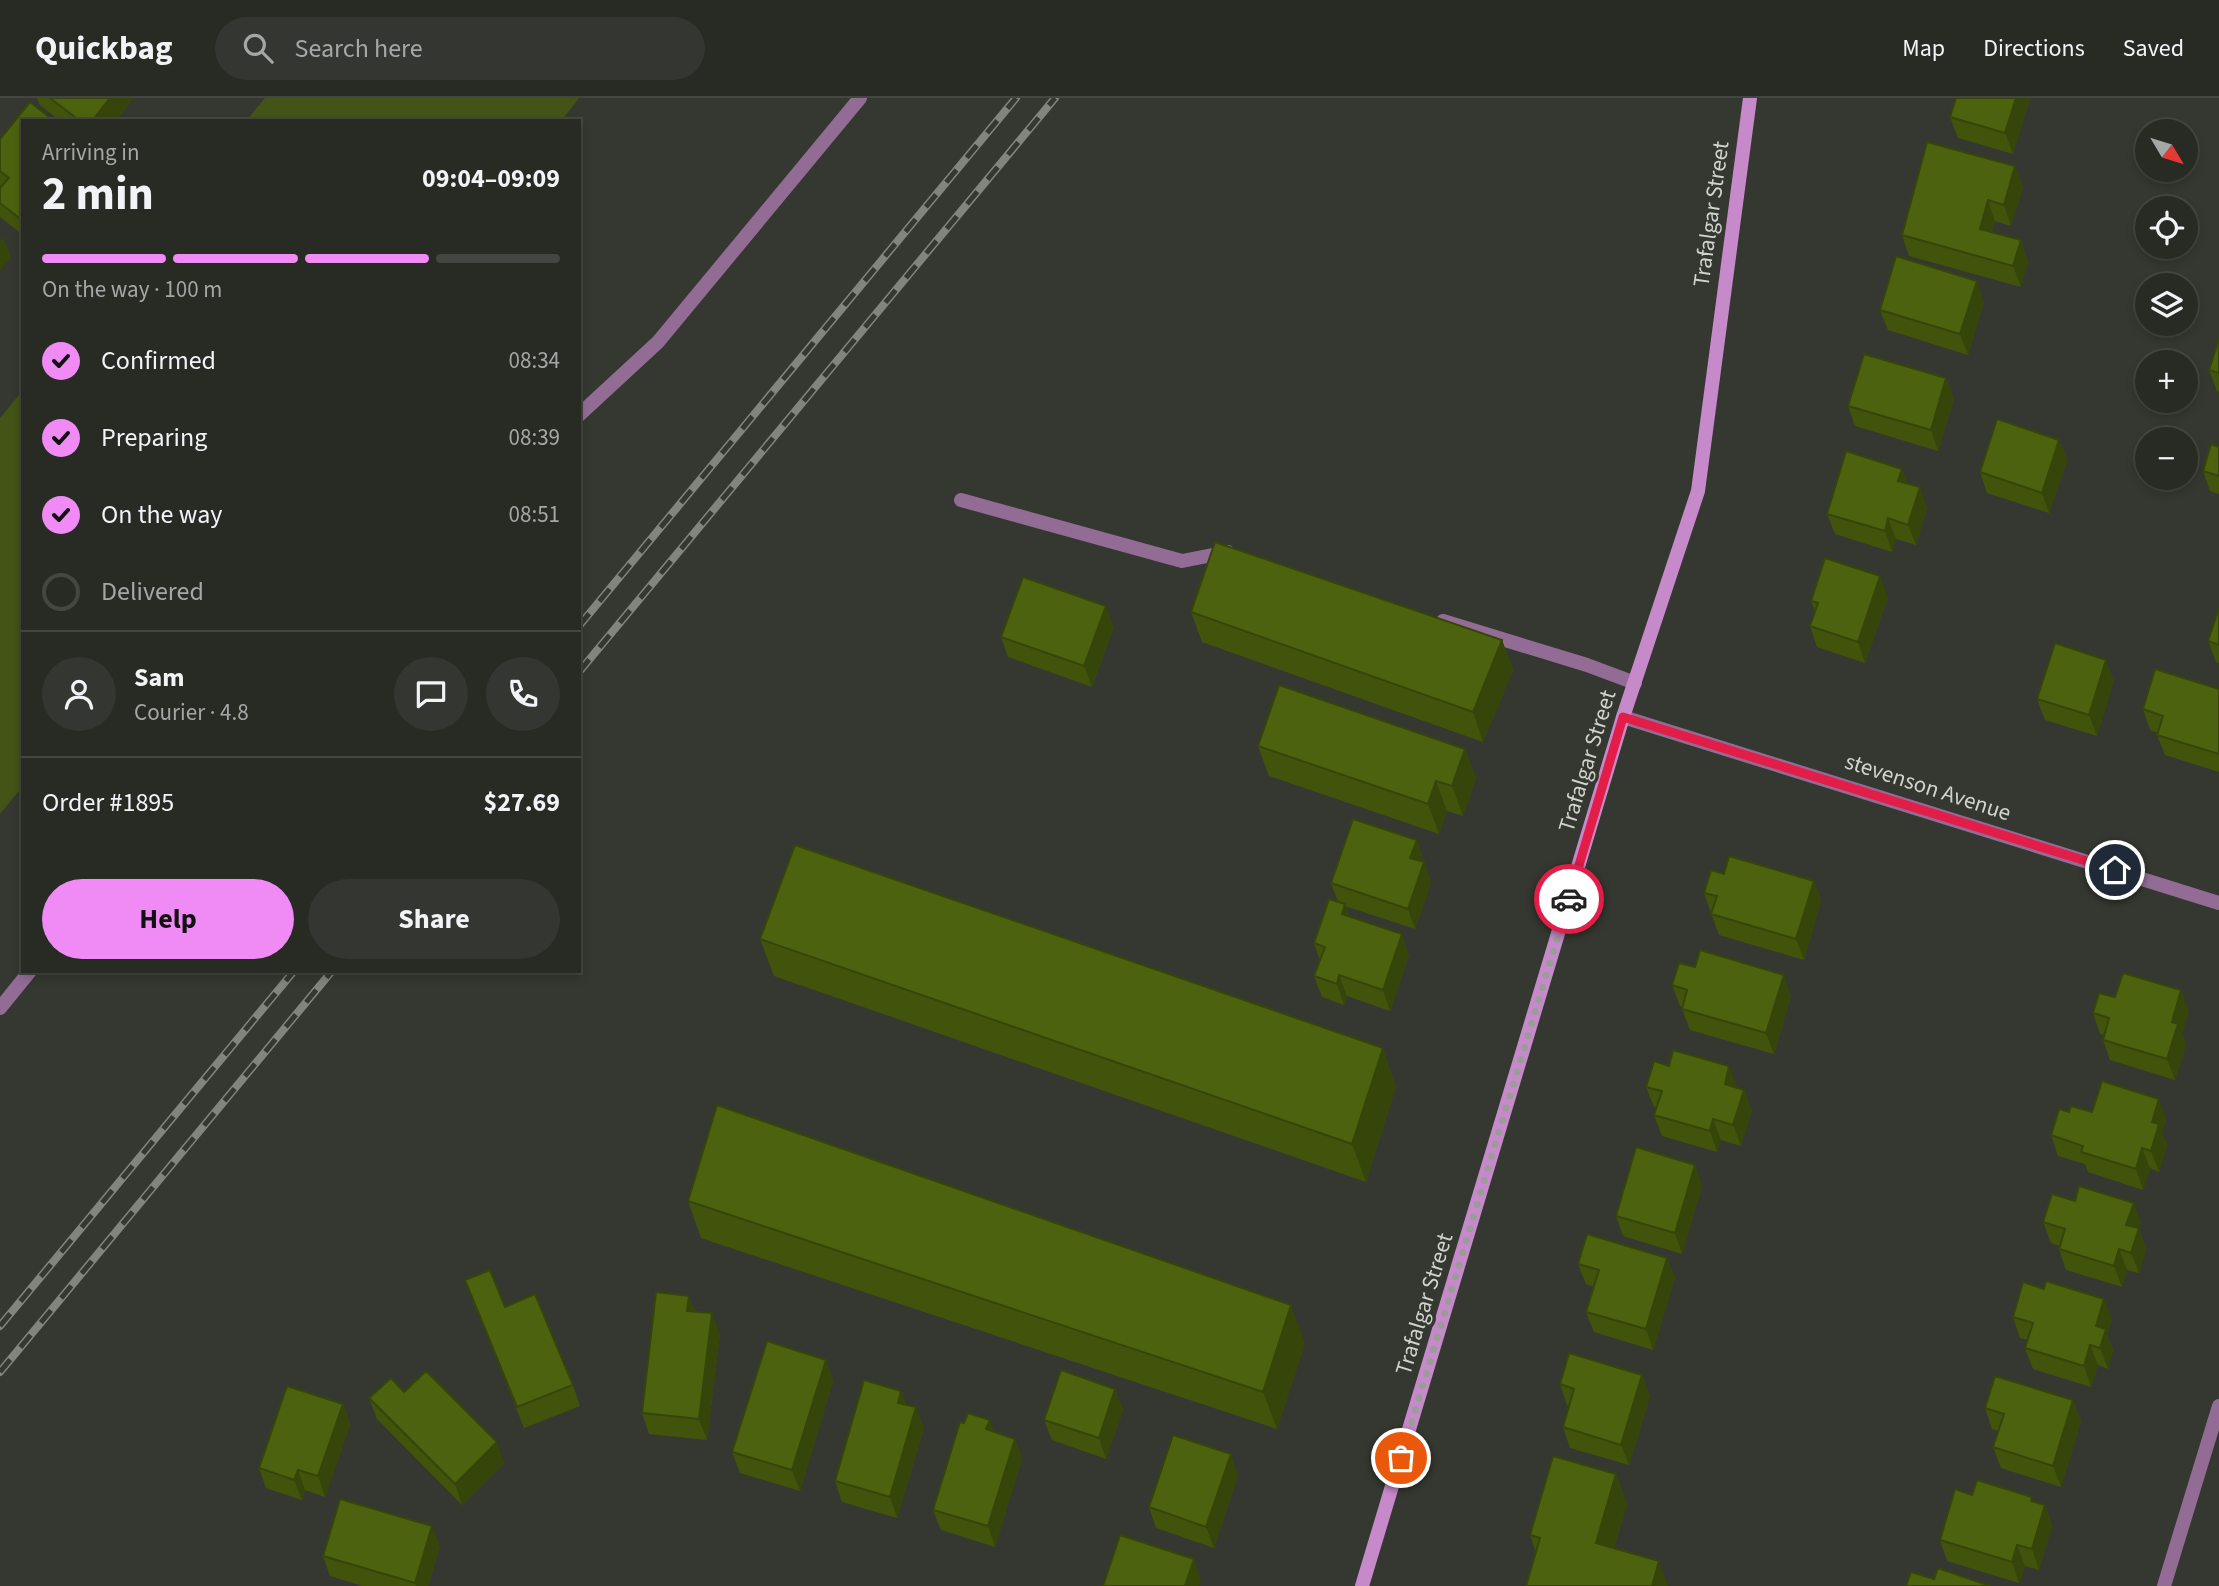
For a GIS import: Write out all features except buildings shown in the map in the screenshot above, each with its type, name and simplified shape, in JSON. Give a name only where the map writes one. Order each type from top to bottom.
[{"type":"main road","name":"Trafalgar Street","points":[[1362,1586],[1623,717],[1698,491],[1750,98]]},
{"type":"street","points":[[581,413],[658,342],[860,98]]},
{"type":"street","points":[[961,500],[1182,561],[1236,551],[1248,555]]},
{"type":"street","points":[[1429,616],[1635,683]]},
{"type":"street","name":"stevenson Avenue","points":[[1623,717],[2219,903]]},
{"type":"street","points":[[0,1008],[28,973]]},
{"type":"street","points":[[2164,1586],[2219,1406]]},
{"type":"green space","points":[[265,98],[579,98],[563,119],[248,119]]},
{"type":"green space","points":[[21,392],[21,788],[0,814],[0,418]]},
{"type":"railway","points":[[581,624],[1016,98]]},
{"type":"railway","points":[[581,670],[1055,98]]},
{"type":"railway","points":[[0,1326],[292,973]]},
{"type":"railway","points":[[0,1372],[330,973]]},
{"type":"way so far","points":[[1401,1458],[1569,899]]},
{"type":"route","points":[[1569,899],[1623,717],[2115,870]]}]
